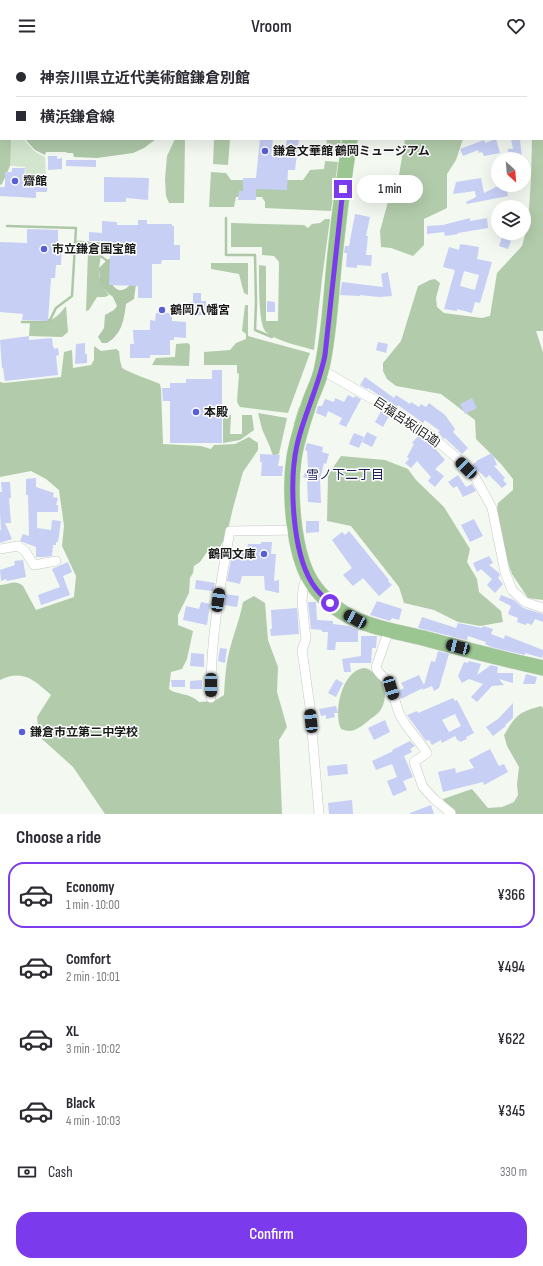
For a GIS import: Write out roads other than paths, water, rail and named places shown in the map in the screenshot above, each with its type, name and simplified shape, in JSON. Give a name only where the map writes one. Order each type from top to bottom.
[{"type":"main road","points":[[350,140],[339,216],[330,318],[322,370],[309,404],[294,459],[293,485],[295,526],[300,552],[307,574],[311,582],[320,593],[342,612],[355,619],[388,630],[543,668]]},
{"type":"street","name":"巨福呂坂(旧道)","points":[[322,370],[376,401],[430,435],[457,458],[475,477],[492,508],[505,572],[512,590],[525,602],[543,608]]},
{"type":"street","points":[[211,698],[210,672],[215,624],[230,531],[295,526]]},
{"type":"street","points":[[0,549],[18,546],[26,551],[34,566],[56,561]]},
{"type":"street","points":[[307,574],[303,589],[302,602],[306,639],[302,650],[310,708],[319,814]]},
{"type":"street","points":[[388,630],[376,667],[377,672],[389,683],[401,716],[409,730],[421,743],[426,753],[414,762],[423,786],[434,799],[451,813]]},
{"type":"waterway","points":[[226,218],[226,255],[255,255],[255,330],[272,337]]},
{"type":"waterway","points":[[7,226],[76,228],[72,296],[56,308],[50,320],[43,322],[22,322]]},
{"type":"waterway","points":[[75,242],[87,242],[93,244],[101,256],[106,260]]},
{"type":"waterway","points":[[295,424],[300,408]]},
{"type":"place","name":"鎌倉文華館 鶴岡ミュージアム","points":[[265,151]]},
{"type":"place","name":"齋館","points":[[15,181]]},
{"type":"place","name":"市立鎌倉国宝館","points":[[44,249]]},
{"type":"place","name":"鶴岡八幡宮","points":[[162,310]]},
{"type":"place","name":"本殿","points":[[196,412]]},
{"type":"place","name":"鶴岡文庫","points":[[264,554]]},
{"type":"place","name":"鎌倉市立第二中学校","points":[[22,732]]},
{"type":"district","name":"雪ノ下二丁目","points":[[345,474]]}]
